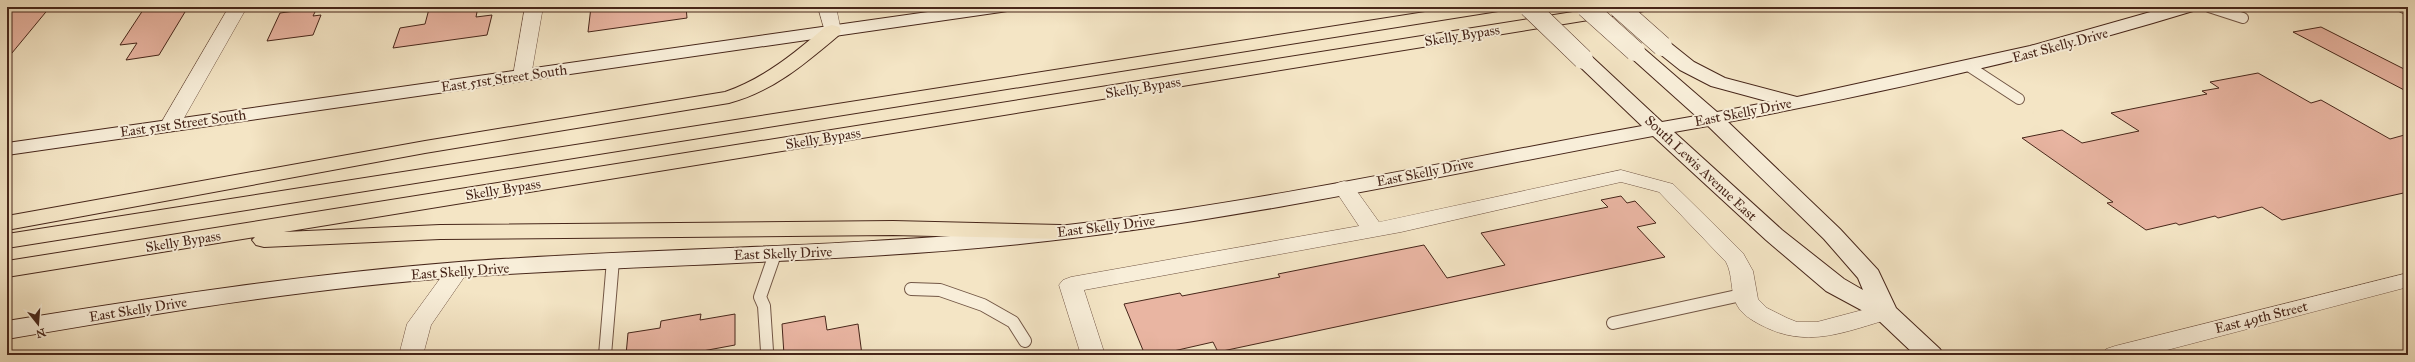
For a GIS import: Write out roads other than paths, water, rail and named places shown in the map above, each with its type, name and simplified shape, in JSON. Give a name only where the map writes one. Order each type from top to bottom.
[{"type":"highway","name":"Skelly Bypass","points":[[7,241],[1492,7]]},
{"type":"highway","name":"Skelly Bypass","points":[[7,269],[1638,7]]},
{"type":"highway","points":[[7,223],[425,147],[658,111],[729,97],[752,89],[798,60],[832,31]]},
{"type":"highway","points":[[160,244],[440,232],[730,232],[893,228],[1060,232]]},
{"type":"main road","name":"East 51st Street South","points":[[7,149],[1001,7]]},
{"type":"main road","name":"South Lewis Avenue East","points":[[1529,7],[1738,204],[1835,285],[1885,312],[1932,355]]},
{"type":"main road","name":"South Lewis Avenue East","points":[[1586,7],[1711,118],[1788,190],[1869,275],[1885,312]]},
{"type":"main road","points":[[1618,7],[1687,66],[1712,79],[1794,102]]},
{"type":"main road","name":"East Skelly Drive","points":[[7,330],[231,294],[458,270],[613,260],[861,250],[1060,232],[1233,208],[1711,118],[1970,67],[2072,43],[2187,7]]},
{"type":"street","points":[[170,125],[238,7]]},
{"type":"street","points":[[522,76],[534,7]]},
{"type":"street","points":[[827,7],[832,31]]},
{"type":"street","points":[[1093,355],[1070,285],[1374,230],[1621,176],[1666,188],[1735,258],[1742,272],[1747,302],[1759,314],[1778,324],[1796,330],[1817,330],[1885,312]]},
{"type":"street","points":[[1344,187],[1374,230]]},
{"type":"street","points":[[411,355],[419,324],[458,270]]},
{"type":"street","name":"East 49th Street","points":[[2115,355],[2408,280]]},
{"type":"lane","points":[[2209,7],[2243,18]]},
{"type":"lane","points":[[2402,7],[2408,10]]},
{"type":"lane","points":[[1970,67],[2019,100]]},
{"type":"lane","points":[[765,355],[767,351],[764,306],[760,297],[775,254]]},
{"type":"lane","points":[[605,355],[613,260]]},
{"type":"lane","points":[[911,290],[940,290],[982,305],[1013,322],[1025,341]]},
{"type":"lane","points":[[1613,323],[1746,294]]}]
